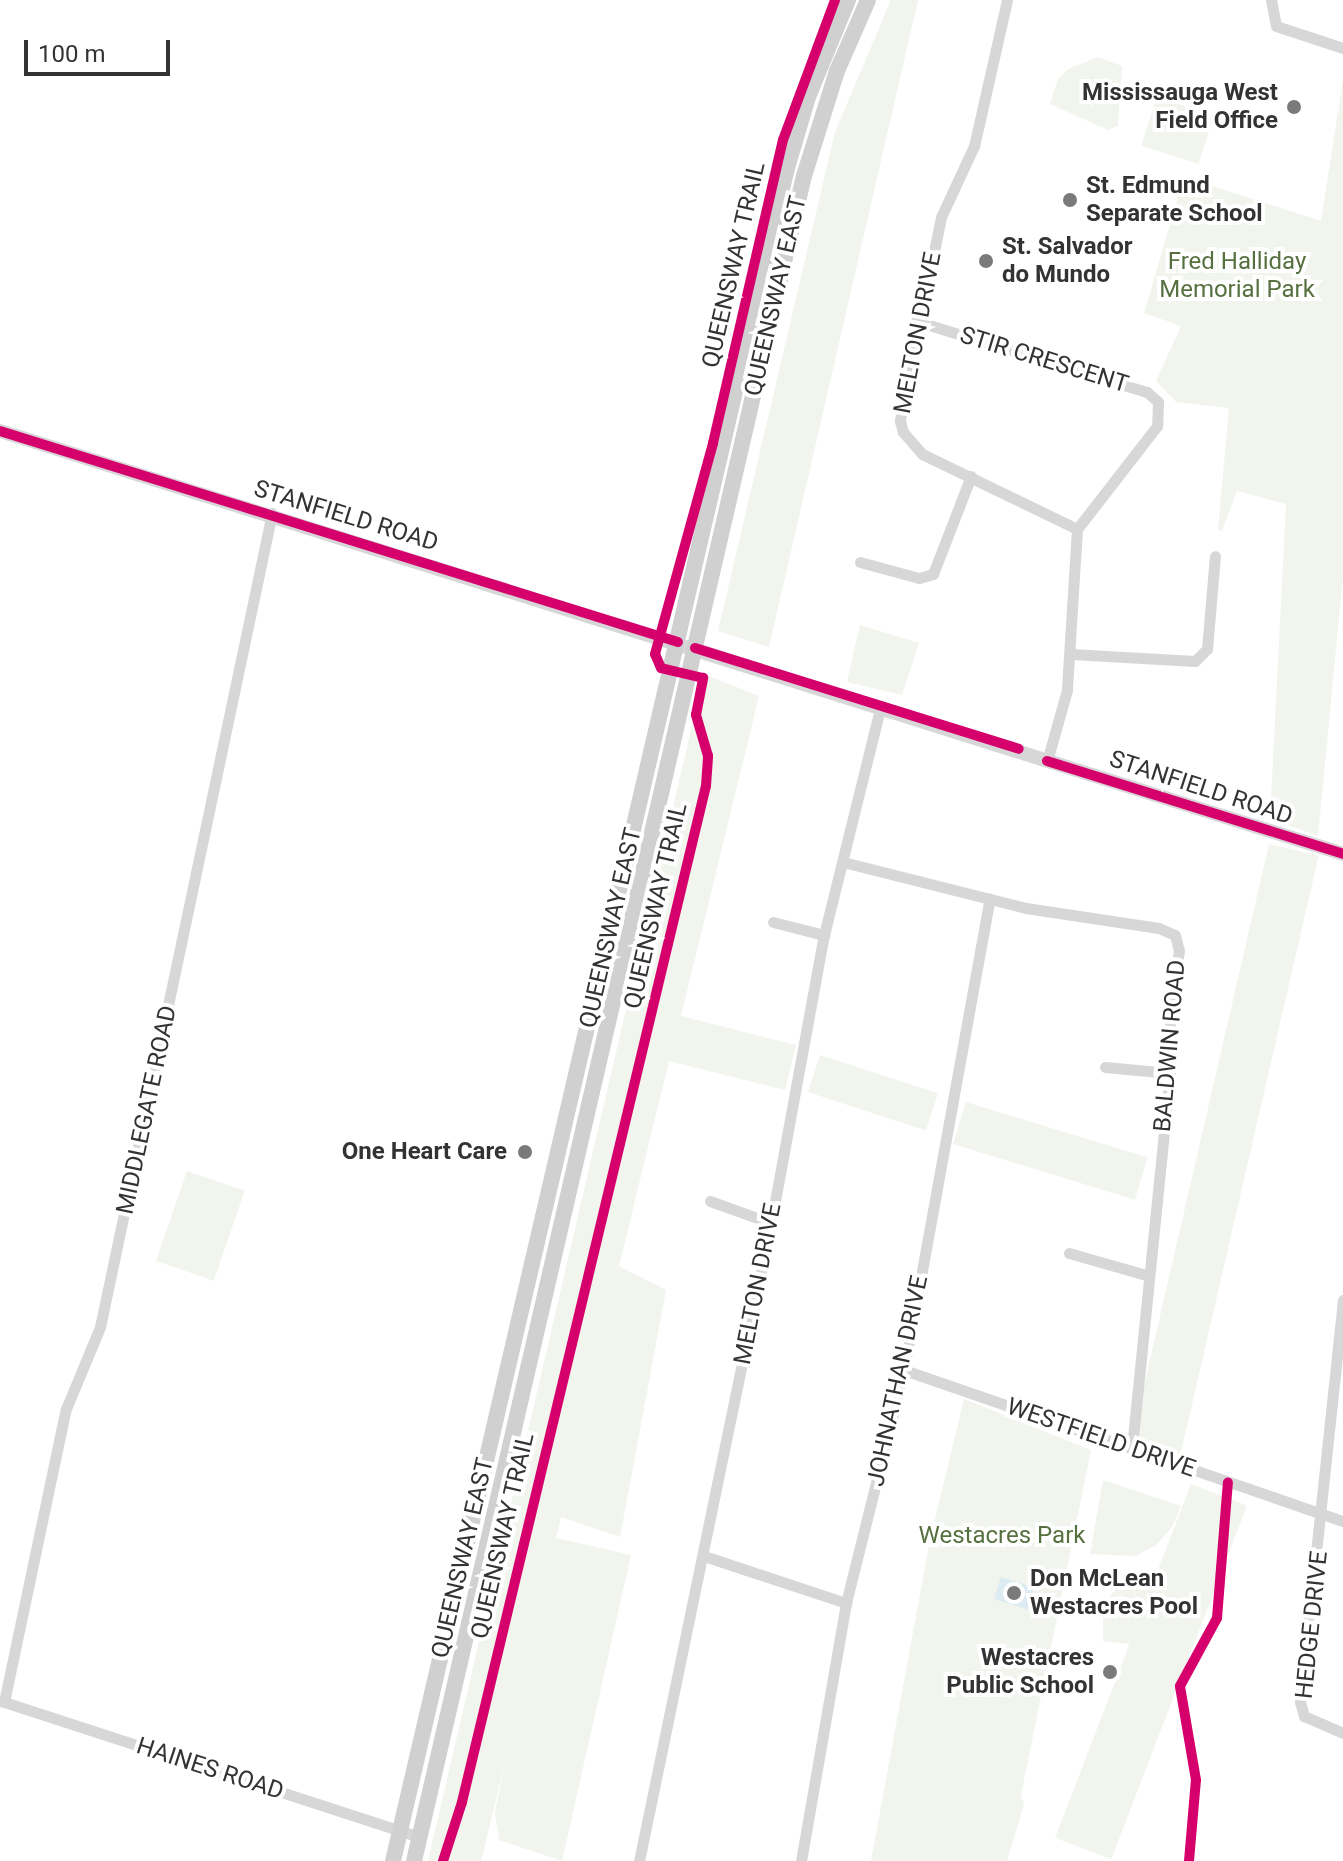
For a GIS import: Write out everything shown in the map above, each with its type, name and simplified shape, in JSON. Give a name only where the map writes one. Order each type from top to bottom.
[{"type":"main road","name":"QUEENSWAY EAST","points":[[393,1861],[787,168],[808,97],[848,0]]},
{"type":"main road","name":"QUEENSWAY EAST","points":[[414,1861],[814,137],[868,0]]},
{"type":"street","name":"MELTON DRIVE","points":[[1007,0],[974,146],[941,217],[899,410],[903,432],[922,454],[1077,529]]},
{"type":"street","points":[[1271,0],[1272,22],[1343,48]]},
{"type":"street","name":"STIR CRESCENT","points":[[916,321],[1147,392],[1158,402],[1157,426],[1077,529]]},
{"type":"street","name":"STANFIELD ROAD","points":[[0,431],[272,513],[1343,854]]},
{"type":"street","points":[[860,562],[916,578],[933,574],[971,476]]},
{"type":"street","name":"MIDDLEGATE ROAD","points":[[2,1702],[66,1409],[100,1327],[272,513]]},
{"type":"street","points":[[1047,761],[1071,654],[1077,529]]},
{"type":"street","points":[[1071,654],[1195,661],[1207,649],[1215,556]]},
{"type":"street","name":"MELTON DRIVE","points":[[639,1861],[771,1223],[824,935],[880,708]]},
{"type":"street","name":"BALDWIN ROAD","points":[[843,862],[1077,919],[1159,928],[1175,935],[1179,951],[1170,1000],[1170,1073],[1146,1275],[1132,1449]]},
{"type":"street","name":"JOHNATHAN DRIVE","points":[[801,1861],[846,1603],[904,1370],[990,899]]},
{"type":"street","points":[[773,922],[824,935]]},
{"type":"street","points":[[1105,1067],[1170,1073]]},
{"type":"street","points":[[710,1201],[771,1223]]},
{"type":"street","points":[[1069,1253],[1146,1275]]},
{"type":"street","name":"HEDGE DRIVE","points":[[1343,1300],[1324,1515],[1300,1702],[1304,1716],[1343,1733]]},
{"type":"street","name":"WESTFIELD DRIVE","points":[[904,1370],[1343,1521]]},
{"type":"street","points":[[704,1556],[846,1603]]},
{"type":"street","name":"HAINES ROAD","points":[[2,1702],[419,1837]]},
{"type":"green space","points":[[891,0],[918,0],[769,647],[718,631],[835,132]]},
{"type":"green space","points":[[1098,57],[1122,66],[1118,126],[1108,130],[1050,104],[1058,79],[1068,69]]},
{"type":"green space","name":"Fred Halliday Memorial Park","points":[[1343,80],[1343,576],[1318,836],[1270,819],[1286,504],[1237,491],[1222,531],[1218,530],[1229,408],[1176,402],[1156,381],[1181,326],[1144,313],[1184,177],[1321,221]]},
{"type":"green space","points":[[1157,97],[1214,116],[1198,164],[1141,146]]},
{"type":"green space","points":[[860,625],[919,643],[902,695],[847,682]]},
{"type":"green space","points":[[704,674],[759,696],[681,1016],[796,1045],[785,1090],[669,1061],[619,1266],[666,1290],[620,1537],[561,1517],[556,1538],[631,1555],[562,1861],[499,1840],[495,1812],[505,1763],[481,1861],[428,1861]]},
{"type":"green space","points":[[1269,844],[1319,855],[1181,1454],[1131,1442]]},
{"type":"green space","points":[[820,1055],[938,1093],[926,1130],[808,1092]]},
{"type":"green space","points":[[966,1102],[1148,1158],[1135,1200],[953,1144]]},
{"type":"green space","points":[[187,1171],[245,1191],[214,1281],[156,1261]]},
{"type":"green space","name":"Westacres Park","points":[[964,1399],[1091,1450],[1021,1795],[1024,1805],[1007,1861],[871,1861],[930,1540]]},
{"type":"green space","points":[[1103,1480],[1181,1506],[1172,1527],[1156,1545],[1136,1556],[1090,1554]]},
{"type":"green space","points":[[1191,1484],[1247,1506],[1111,1859],[1055,1838]]},
{"type":"green space","points":[[1154,1573],[1170,1576],[1166,1648],[1103,1641],[1103,1609],[1111,1594],[1137,1575]]},
{"type":"shaded area","name":"Don McLean Westacres Pool","points":[[1001,1577],[1034,1588],[1027,1610],[994,1599]]},
{"type":"cycle path","name":"QUEENSWAY TRAIL","points":[[443,1861],[462,1802],[706,786],[708,756],[696,715],[703,678],[661,668],[655,654],[713,443],[783,140],[835,0]]},
{"type":"cycle path","points":[[0,431],[678,642]]},
{"type":"cycle path","points":[[695,648],[1019,749]]},
{"type":"cycle path","points":[[1047,761],[1343,854]]},
{"type":"cycle path","points":[[1189,1861],[1196,1780],[1180,1686],[1217,1618],[1228,1482]]},
{"type":"place","name":"Mississauga West Field Office","points":[[1294,107]]},
{"type":"place","name":"St. Edmund Separate School","points":[[1070,200]]},
{"type":"place","name":"St. Salvador do Mundo","points":[[986,261]]},
{"type":"place","name":"One Heart Care","points":[[525,1152]]},
{"type":"place","name":"Don McLean Westacres Pool","points":[[1014,1593]]},
{"type":"place","name":"Westacres Public School","points":[[1110,1672]]}]
